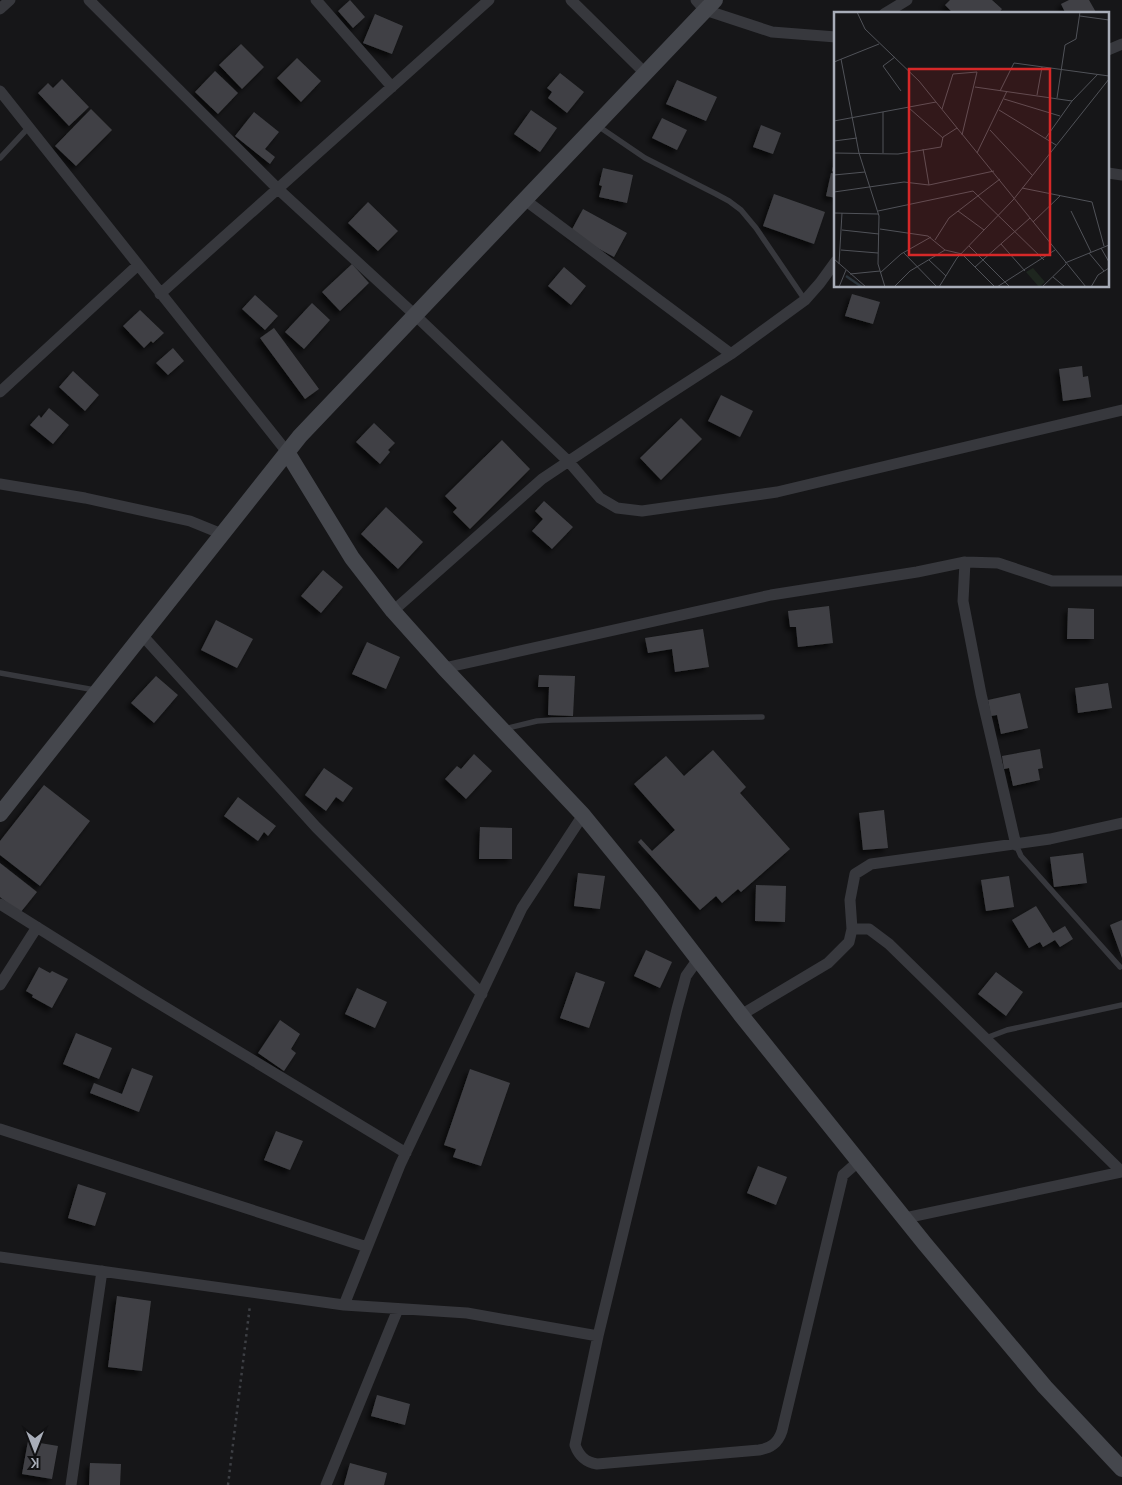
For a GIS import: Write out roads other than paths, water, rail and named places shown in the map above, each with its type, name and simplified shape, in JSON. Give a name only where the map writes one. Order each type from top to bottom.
[{"type":"street","points":[[0,9],[10,0]]},
{"type":"street","points":[[88,0],[278,189],[415,315],[569,462],[600,498],[617,508],[642,511],[777,492],[1122,410]]},
{"type":"street","points":[[316,0],[392,87]]},
{"type":"street","points":[[160,294],[489,0]]},
{"type":"street","points":[[570,0],[645,73]]},
{"type":"street","points":[[887,12],[907,0]]},
{"type":"street","points":[[0,814],[300,436],[645,73],[705,3],[772,32],[834,38]]},
{"type":"street","points":[[1110,49],[1122,44]]},
{"type":"street","points":[[0,91],[287,452],[352,558],[393,611],[444,668],[583,815],[858,1161],[1044,1387],[1122,1469]]},
{"type":"street","points":[[525,200],[731,354]]},
{"type":"street","points":[[393,611],[542,479],[731,354],[805,300],[834,264]]},
{"type":"street","points":[[0,392],[138,265]]},
{"type":"street","points":[[0,484],[85,498],[190,521],[222,534]]},
{"type":"street","points":[[444,668],[771,595],[917,572],[965,562],[998,563],[1052,581],[1122,581]]},
{"type":"street","points":[[965,562],[963,601],[981,694],[1016,845]]},
{"type":"street","points":[[142,635],[316,827],[482,994]]},
{"type":"street","points":[[344,1305],[406,1153],[522,908],[583,815]]},
{"type":"street","points":[[742,1015],[828,963],[849,942],[852,929],[850,900],[854,874],[871,864],[1016,845],[1122,823]]},
{"type":"street","points":[[0,904],[145,995],[406,1153]]},
{"type":"street","points":[[0,985],[38,927]]},
{"type":"street","points":[[852,929],[869,929],[889,944],[1122,1172]]},
{"type":"street","points":[[698,960],[686,976],[677,1009],[598,1336],[575,1445],[577,1452],[586,1461],[597,1464],[759,1450],[772,1446],[777,1441],[782,1431],[843,1175],[858,1161]]},
{"type":"street","points":[[0,1129],[367,1247]]},
{"type":"street","points":[[905,1218],[1122,1172]]},
{"type":"street","points":[[0,1257],[344,1305],[467,1313],[598,1336]]},
{"type":"street","points":[[71,1485],[102,1271]]},
{"type":"street","points":[[326,1485],[398,1309]]},
{"type":"lane","points":[[596,125],[644,158],[716,194],[741,210],[756,228],[805,300]]},
{"type":"lane","points":[[0,158],[29,127]]},
{"type":"lane","points":[[0,673],[98,691]]},
{"type":"lane","points":[[502,729],[552,720],[762,718]]},
{"type":"lane","points":[[1016,845],[1021,856],[1120,967]]},
{"type":"lane","points":[[986,1038],[1007,1030],[1122,1005]]}]
